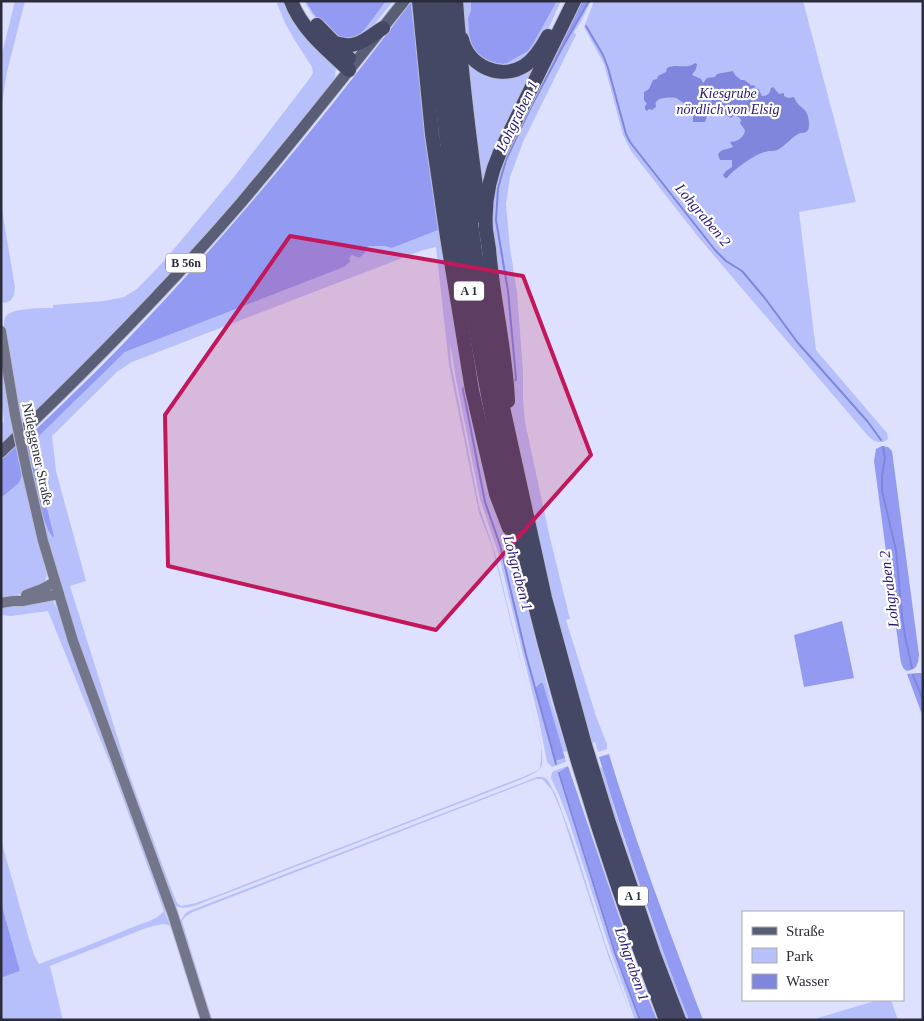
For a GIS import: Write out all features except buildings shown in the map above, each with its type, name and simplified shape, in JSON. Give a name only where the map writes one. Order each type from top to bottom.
[{"type":"highway","points":[[291,1],[308,30],[352,67]]},
{"type":"highway","points":[[300,1],[313,21],[335,43],[352,67]]},
{"type":"highway","points":[[419,1],[432,134],[446,237],[472,390],[496,494],[526,570]]},
{"type":"highway","name":"A 1","points":[[432,1],[459,234],[484,378],[526,570],[580,747],[616,883],[666,1020]]},
{"type":"highway","name":"A 1","points":[[443,1],[458,133],[488,337],[496,380],[580,747]]},
{"type":"highway","points":[[457,1],[459,42],[472,162],[485,250],[490,265]]},
{"type":"highway","points":[[457,1],[463,40],[468,52],[474,61],[483,67],[492,71],[504,72],[520,68],[536,56],[565,1]]},
{"type":"highway","points":[[510,441],[507,378],[490,265],[486,210],[494,168],[574,1]]},
{"type":"highway","points":[[335,43],[353,46],[383,28]]},
{"type":"highway","name":"A 1","points":[[587,772],[679,1020]]},
{"type":"main road","name":"B 56n","points":[[1,452],[96,359],[240,204],[404,1]]},
{"type":"main road","name":"Nideggener Straße","points":[[1,331],[27,472],[72,641],[173,915],[206,1020]]},
{"type":"main road","points":[[13,601],[55,582]]},
{"type":"main road","points":[[1,603],[59,594]]},
{"type":"highlighted area","points":[[290,236],[523,276],[591,455],[436,630],[168,566],[165,415]]},
{"type":"green space","points":[[15,1],[25,1],[7,72],[1,109],[1,58]]},
{"type":"green space","points":[[276,1],[288,1],[336,67],[332,82],[239,196],[197,244],[114,333],[22,424],[4,327],[6,316],[22,310],[53,308],[53,305],[104,301],[124,297],[137,289],[164,261],[234,177],[313,73],[312,67],[285,23]]},
{"type":"green space","points":[[304,1],[337,35],[345,38],[359,34],[366,28],[386,1],[394,1],[365,36],[345,43],[317,20]]},
{"type":"green space","points":[[461,1],[471,1],[471,10],[468,18],[469,34],[476,54],[482,58],[503,64],[528,51],[557,1],[561,1],[547,31],[529,58],[522,64],[513,67],[496,68],[480,61],[468,47]]},
{"type":"green space","points":[[588,1],[591,1],[574,32],[576,35],[523,142],[510,177],[506,204],[517,292],[525,422],[570,619],[566,620],[596,716],[607,744],[607,749],[598,752],[595,742],[592,743],[548,581],[514,428],[510,378],[491,238],[494,179],[528,107]]},
{"type":"green space","name":"Kiesgrube nördlich von Elsig","points":[[594,1],[803,1],[856,202],[799,212],[816,350],[887,433],[888,439],[885,441],[878,442],[868,436],[699,238],[631,151],[623,135],[604,64],[584,27]]},
{"type":"green space","points":[[545,47],[483,204],[464,53],[501,75]]},
{"type":"green space","points":[[1,204],[15,287],[11,300],[4,303],[1,301]]},
{"type":"green space","points":[[441,229],[496,506],[513,552],[552,704],[567,751],[563,752],[543,683],[540,683],[535,690],[554,759],[558,761],[565,758],[566,762],[552,767],[547,762],[539,720],[498,552],[480,499],[450,347],[451,363],[479,506],[495,553],[541,745],[542,763],[541,767],[538,770],[535,773],[529,776],[197,905],[177,907],[173,904],[81,650],[47,539],[40,507],[44,522],[53,538],[54,536],[35,460],[35,443],[40,435],[125,352],[344,267],[351,261],[349,259],[352,255],[359,258],[365,252],[363,250],[369,246],[392,248]],"holes":[[[436,247],[449,365],[479,513],[492,546],[541,746],[540,767],[538,770],[523,777],[218,895],[181,906],[177,903],[169,883],[129,774],[70,586],[86,581],[56,471],[52,436],[117,372],[132,362],[423,250]]]},
{"type":"green space","points":[[1,358],[13,433],[1,445],[1,426],[4,421],[1,395]]},
{"type":"green space","points":[[23,475],[47,576],[44,583],[34,588],[18,595],[1,598],[1,498],[19,483]]},
{"type":"green space","points":[[46,599],[53,601],[57,609],[167,908],[165,913],[172,927],[163,924],[146,928],[50,966],[63,1020],[1,1020],[1,978],[20,971],[1,902],[1,840],[29,939],[39,964],[150,921],[164,911],[111,766],[48,611],[11,616],[1,615],[1,608]]},
{"type":"green space","points":[[567,766],[560,773],[616,953],[641,1020],[635,1020],[569,821],[551,778],[552,772]]},
{"type":"green space","points":[[602,767],[651,920],[689,1020],[685,1020],[637,885],[599,768]]},
{"type":"green space","points":[[537,777],[547,779],[556,795],[573,841],[605,943],[633,1020],[609,958],[561,811],[552,790],[542,779],[536,779],[186,916],[182,921],[212,1020],[210,1020],[179,923],[189,911]]},
{"type":"green space","points":[[875,1001],[891,1001],[898,1020],[811,1020]]},
{"type":"shaded area","points":[[306,1],[386,1],[364,31],[356,37],[349,38],[341,37],[327,28],[314,14]]},
{"type":"shaded area","points":[[471,1],[557,1],[528,51],[503,64],[482,58],[476,54],[472,47],[468,18],[471,10]]},
{"type":"shaded area","points":[[579,1],[588,1],[528,107]]},
{"type":"shaded area","points":[[411,2],[413,22],[417,18],[441,229],[392,248],[369,246],[364,250],[366,252],[359,258],[352,255],[349,259],[351,261],[344,267],[125,352],[40,435],[35,443],[35,460],[53,538],[42,515],[25,440],[123,344],[199,262],[308,134]]},
{"type":"shaded area","points":[[16,446],[22,476],[19,483],[1,498],[1,460]]},
{"type":"shaded area","points":[[882,446],[888,447],[892,451],[919,655],[916,667],[909,671],[904,669],[900,657],[874,461],[876,449]]},
{"type":"shaded area","points":[[842,621],[854,678],[804,687],[794,635]]},
{"type":"shaded area","points":[[921,673],[923,676],[923,717],[907,674]]},
{"type":"shaded area","points":[[540,683],[543,683],[565,758],[556,761],[535,690]]},
{"type":"shaded area","points":[[609,754],[644,861],[703,1020],[689,1020],[653,922],[599,757]]},
{"type":"shaded area","points":[[568,766],[641,981],[657,1020],[641,1020],[616,953],[560,773],[560,771]]},
{"type":"shaded area","points":[[1,902],[20,971],[1,978]]},
{"type":"water","points":[[697,64],[696,69],[692,75],[701,79],[703,83],[707,78],[715,77],[717,74],[733,71],[741,80],[756,87],[750,89],[750,92],[757,91],[758,88],[762,96],[764,96],[773,87],[779,94],[784,93],[784,96],[788,98],[794,97],[807,113],[808,129],[806,132],[799,133],[777,150],[761,153],[750,159],[725,178],[723,175],[732,167],[732,160],[720,160],[718,155],[722,150],[733,147],[730,142],[742,137],[745,130],[740,123],[739,117],[733,116],[731,118],[724,114],[721,116],[714,114],[707,116],[705,122],[693,122],[693,115],[687,104],[676,98],[660,99],[652,110],[649,109],[647,111],[645,109],[647,104],[644,100],[644,92],[649,89],[653,80],[666,72],[667,68],[688,66]]},
{"type":"waterway","name":"Lohgraben 1","points":[[513,381],[516,378],[508,291],[496,220],[498,188],[506,160],[530,109],[589,1]]},
{"type":"waterway","name":"Lohgraben 2","points":[[586,26],[603,55],[608,68],[626,134],[630,142],[715,250],[726,261],[742,271],[798,343],[868,422],[881,440]]},
{"type":"waterway","name":"Lohgraben 1","points":[[464,387],[485,502],[500,545],[526,655],[556,764]]},
{"type":"waterway","name":"Lohgraben 2","points":[[883,447],[885,458],[882,491],[896,550],[902,616],[912,668]]},
{"type":"waterway","name":"Lohgraben 2","points":[[913,675],[923,700]]},
{"type":"waterway","name":"Lohgraben 1","points":[[559,773],[615,953],[640,1020]]}]
